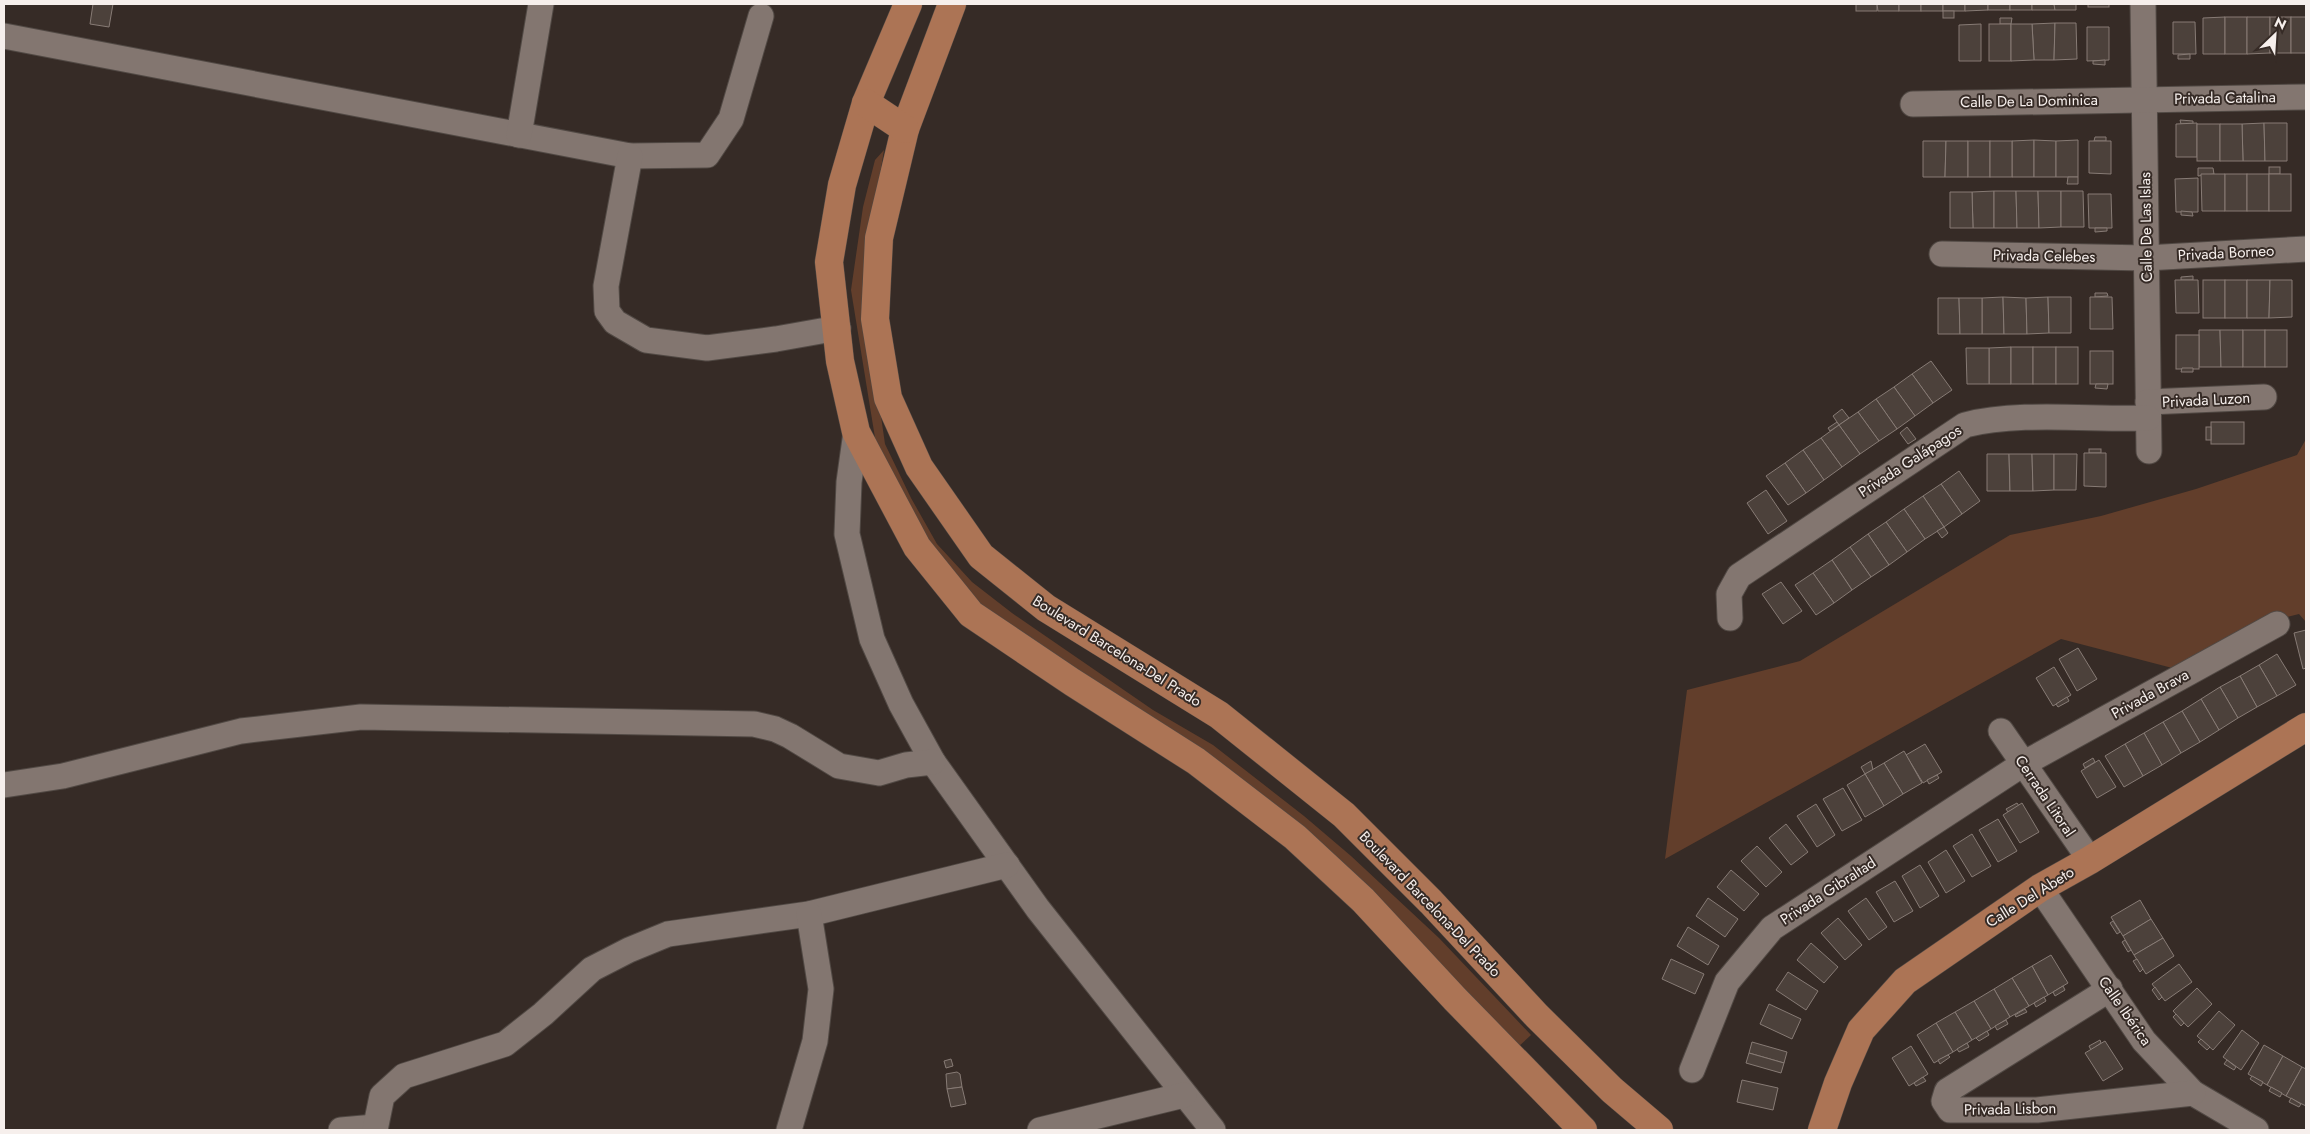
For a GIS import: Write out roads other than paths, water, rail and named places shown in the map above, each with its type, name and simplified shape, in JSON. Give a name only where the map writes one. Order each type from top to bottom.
[{"type":"main road","points":[[908,4],[866,103],[842,184],[829,262],[838,328],[840,361],[856,432],[917,547],[970,614],[1196,761],[1294,837],[1363,900],[1575,1125]]},
{"type":"main road","name":"Boulevard Barcelona-Del Prado","points":[[952,4],[905,129],[879,238],[875,320],[888,398],[919,467],[981,556],[1046,608],[1219,715],[1344,815],[1430,902],[1537,1016],[1612,1090],[1659,1130]]},
{"type":"main road","points":[[866,103],[905,129]]},
{"type":"main road","name":"Calle Del Abeto","points":[[1822,1130],[1838,1083],[1861,1030],[1905,981],[2040,888],[2090,860],[2306,727]]},
{"type":"street","points":[[519,135],[541,4]]},
{"type":"street","name":"Calle De Las Islas","points":[[2143,4],[2149,451]]},
{"type":"street","points":[[4,36],[630,156],[707,155],[731,119],[761,16]]},
{"type":"street","name":"Privada Catalina","points":[[2144,99],[2306,98]]},
{"type":"street","name":"Calle De La Dominica","points":[[1913,104],[2144,99]]},
{"type":"street","points":[[630,156],[606,286],[606,311],[615,322],[646,340],[707,348],[776,339],[838,328]]},
{"type":"street","name":"Privada Borneo","points":[[2146,258],[2306,249]]},
{"type":"street","name":"Privada Celebes","points":[[1942,254],[2146,258]]},
{"type":"street","name":"Privada Luzon","points":[[2148,410],[2264,397]]},
{"type":"street","name":"Privada Galápagos","points":[[1730,618],[1729,594],[1739,576],[1965,425],[1982,420],[2148,410]]},
{"type":"street","points":[[856,432],[848,482],[847,534],[872,639],[901,704],[933,762],[1038,909],[1213,1130]]},
{"type":"street","name":"Privada Brava","points":[[2023,764],[2278,624]]},
{"type":"street","points":[[4,785],[63,776],[241,731],[361,717],[754,724],[775,729],[790,736],[839,766],[879,773],[906,765],[933,762]]},
{"type":"street","name":"Cerrada Litoral","points":[[2001,731],[2090,860]]},
{"type":"street","name":"Privada Gibraltad","points":[[1692,1070],[1727,982],[1772,928],[2023,764]]},
{"type":"street","points":[[341,1130],[375,1128],[382,1096],[404,1076],[505,1044],[543,1014],[592,969],[629,950],[668,934],[809,914],[1007,865]]},
{"type":"street","name":"Calle Ibérica","points":[[2040,888],[2144,1041],[2194,1093],[2256,1130]]},
{"type":"street","points":[[789,1130],[815,1041],[821,989],[809,914]]},
{"type":"street","name":"Privada Lisbon","points":[[2110,989],[1946,1091],[1944,1101],[1950,1110],[2037,1110],[2194,1093]]},
{"type":"street","points":[[1040,1130],[1184,1095]]}]
